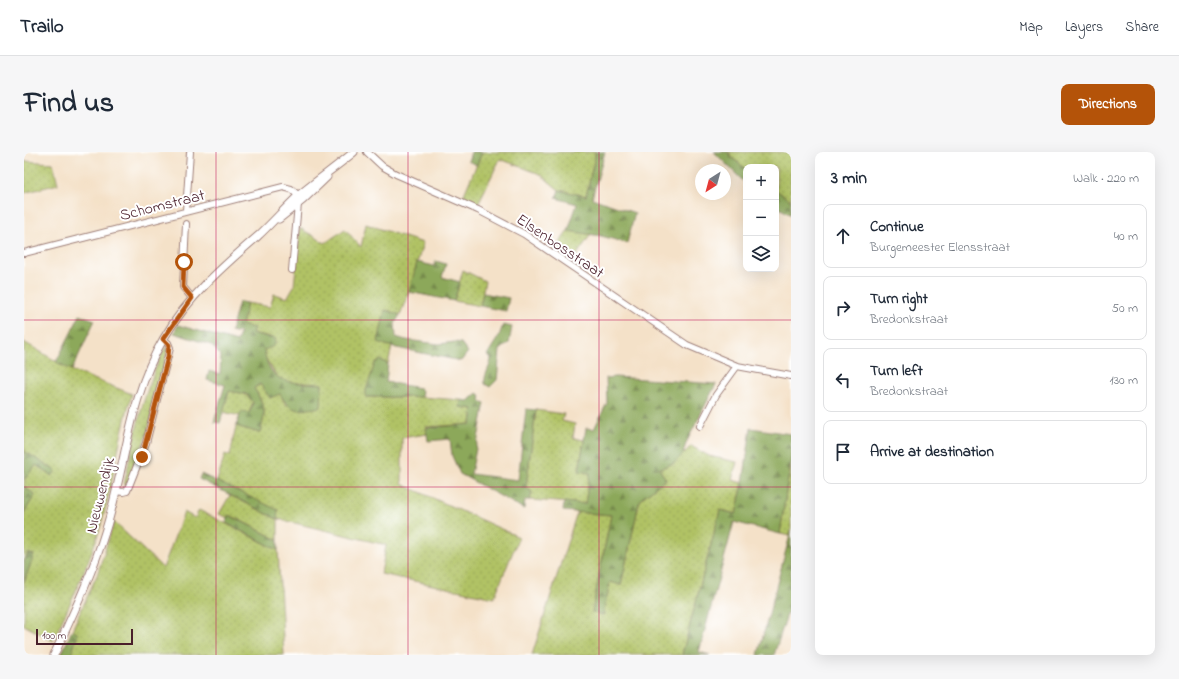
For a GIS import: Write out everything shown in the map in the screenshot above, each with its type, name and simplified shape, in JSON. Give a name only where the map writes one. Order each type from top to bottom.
[{"type":"street","points":[[186,211],[190,152]]},
{"type":"street","name":"Nieuwendijk","points":[[54,655],[98,554],[116,491],[135,404],[148,368],[163,339],[192,298],[218,270],[300,200],[320,185],[333,170],[354,152]]},
{"type":"street","name":"Elsenbosstraat","points":[[367,152],[382,166],[396,174],[478,210],[513,228],[687,345],[737,366],[791,376]]},
{"type":"street","name":"Schomstraat","points":[[24,253],[283,187],[291,189],[300,200]]},
{"type":"street","points":[[292,270],[300,200]]},
{"type":"street","points":[[186,224],[183,287],[192,298]]},
{"type":"street","points":[[116,491],[127,491],[146,443],[170,348],[168,343],[163,339]]},
{"type":"street","points":[[700,426],[716,395],[737,366]]},
{"type":"green space","points":[[471,152],[482,152],[477,165],[468,161]]},
{"type":"green space","points":[[482,152],[596,152],[586,196],[559,190],[540,174],[500,159],[477,206],[462,199]]},
{"type":"green space","points":[[596,152],[605,152],[592,198],[635,213],[627,243],[601,236],[568,231],[577,204],[556,198],[559,190],[586,196]]},
{"type":"green space","points":[[714,152],[728,152],[731,157],[743,167],[743,181],[731,169],[731,164],[726,164]]},
{"type":"green space","points":[[728,152],[791,152],[791,201],[779,192],[779,164],[743,164],[743,167],[731,157]]},
{"type":"green space","points":[[24,161],[53,163],[58,184],[24,193]]},
{"type":"green space","points":[[779,192],[791,201],[791,215],[779,208]]},
{"type":"green space","points":[[366,224],[423,243],[409,292],[400,315],[386,310],[386,344],[392,347],[388,364],[380,360],[366,397],[421,397],[461,400],[460,407],[473,409],[471,424],[426,427],[427,434],[402,438],[402,484],[519,537],[494,598],[381,574],[386,545],[278,519],[278,540],[230,515],[228,518],[219,514],[230,495],[277,519],[217,481],[225,454],[230,456],[236,426],[260,433],[264,409],[254,388],[261,384],[280,394],[286,405],[322,384],[284,382],[277,377],[266,359],[264,350],[270,337],[252,333],[242,325],[247,303],[270,307],[274,294],[287,298],[294,286],[300,228],[325,243],[345,229],[361,247]]},
{"type":"green space","points":[[568,231],[591,234],[572,262],[554,250]]},
{"type":"green space","points":[[436,261],[446,264],[442,277],[460,282],[454,301],[409,292],[417,262],[434,266]]},
{"type":"green space","points":[[463,270],[485,281],[480,306],[454,301]]},
{"type":"green space","points":[[483,293],[509,298],[506,311],[480,306]]},
{"type":"green space","points":[[239,302],[247,303],[242,325],[254,328],[252,333],[276,339],[274,346],[264,350],[271,371],[284,380],[301,383],[322,384],[321,407],[297,410],[284,401],[280,394],[270,398],[260,384],[254,388],[264,410],[260,433],[236,426],[241,412],[249,413],[252,407],[253,402],[246,394],[229,391],[220,423],[214,422],[225,385],[207,380],[209,371],[220,374],[221,356],[211,345],[174,333],[178,325],[237,342],[240,333],[231,331]]},
{"type":"green space","points":[[385,310],[400,315],[395,323],[396,337],[406,340],[439,344],[455,342],[461,343],[468,352],[461,361],[392,347],[378,342]]},
{"type":"green space","points":[[80,315],[95,320],[72,370],[56,362]]},
{"type":"green space","points":[[503,325],[512,327],[509,343],[500,350],[497,380],[490,387],[485,384],[486,374],[491,358],[487,355],[499,336]]},
{"type":"green space","points":[[24,342],[71,370],[132,394],[101,525],[85,569],[53,641],[24,625],[24,582],[33,556],[28,553],[24,562],[24,513],[35,495],[24,486],[24,480],[36,465],[52,476],[56,471],[24,451]]},
{"type":"green space","points":[[166,346],[168,349],[147,434],[128,484],[124,485],[145,397]]},
{"type":"green space","points":[[380,360],[388,364],[386,382],[420,388],[422,391],[421,397],[366,397],[366,390],[375,363]]},
{"type":"green space","points":[[615,377],[716,384],[686,443],[683,454],[674,463],[659,469],[666,479],[643,497],[639,503],[621,585],[610,582],[603,615],[592,612],[611,515],[563,511],[564,502],[585,504],[590,473],[579,471],[586,428],[594,429],[607,403],[606,378]]},
{"type":"green space","points":[[229,391],[248,396],[253,402],[249,413],[241,413],[240,416],[223,412]]},
{"type":"green space","points":[[477,393],[481,396],[480,401],[485,403],[471,474],[518,480],[526,409],[536,410],[526,487],[532,492],[530,500],[525,500],[524,509],[460,474],[452,456],[450,439],[428,441],[426,428],[471,424],[473,409],[460,407],[461,400],[468,401]]},
{"type":"green space","points":[[536,410],[564,414],[562,421],[575,424],[573,438],[584,440],[579,470],[590,473],[585,504],[530,500],[532,492],[526,487]]},
{"type":"green space","points":[[751,428],[791,434],[791,458],[780,534],[734,522],[699,652],[710,655],[682,655],[720,510],[736,514],[743,483]]},
{"type":"green space","points":[[691,446],[709,456],[737,462],[732,480],[743,483],[736,514],[720,510],[682,655],[532,655],[577,512],[611,515],[592,612],[603,615],[610,581],[621,585],[639,503],[643,497],[666,479],[659,469],[674,463]]},
{"type":"green space","points":[[24,451],[56,471],[52,476],[36,465],[24,480]]},
{"type":"green space","points":[[791,458],[791,531],[790,536],[780,534]]},
{"type":"green space","points":[[201,474],[278,510],[277,519],[199,479]]},
{"type":"green space","points":[[24,486],[35,495],[24,513]]},
{"type":"green space","points":[[199,510],[278,550],[284,655],[71,655],[78,634],[72,630],[97,575],[114,522],[163,568],[184,512],[195,518]]},
{"type":"green space","points":[[229,515],[278,540],[278,550],[226,523]]},
{"type":"green space","points":[[791,531],[791,602],[774,655],[758,655]]},
{"type":"green space","points":[[28,553],[34,555],[24,582],[24,562]]},
{"type":"green space","points":[[72,630],[78,634],[71,655],[61,655]]},
{"type":"route","points":[[142,457],[170,348],[168,343],[163,339],[192,298],[183,287],[184,262]]}]
